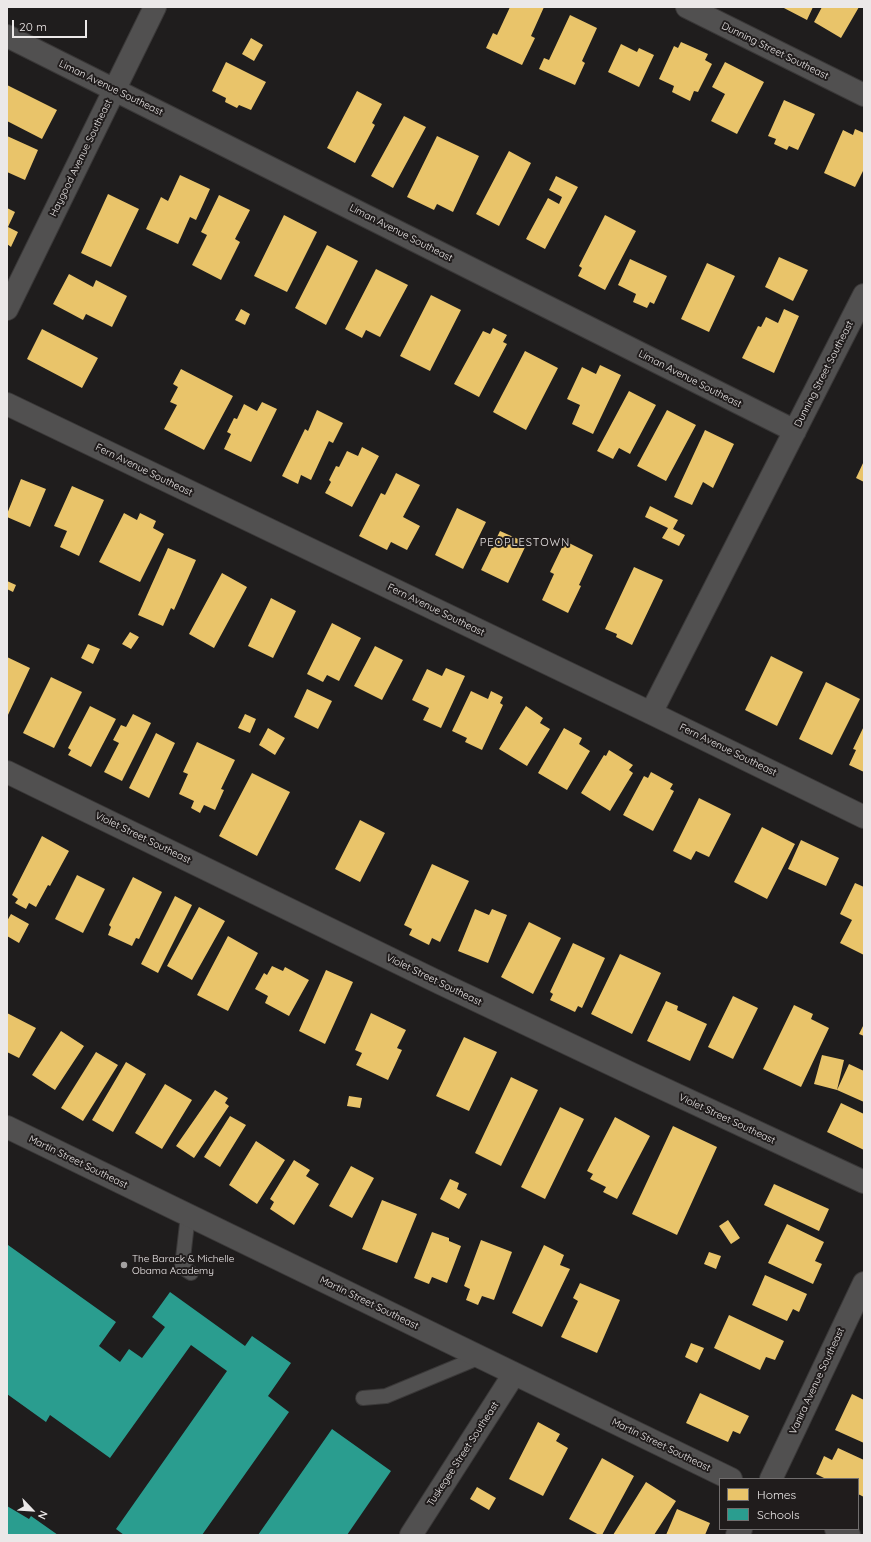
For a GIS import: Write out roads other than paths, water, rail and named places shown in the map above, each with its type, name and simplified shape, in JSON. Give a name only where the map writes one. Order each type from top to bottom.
[{"type":"street","name":"Haygood Avenue Southeast","points":[[7,308],[155,7]]},
{"type":"street","name":"Dunning Street Southeast","points":[[687,7],[864,95]]},
{"type":"street","name":"Liman Avenue Southeast","points":[[7,36],[795,431]]},
{"type":"street","name":"Dunning Street Southeast","points":[[651,713],[864,295]]},
{"type":"street","name":"Fern Avenue Southeast","points":[[7,404],[651,713],[864,817]]},
{"type":"street","name":"Violet Street Southeast","points":[[7,772],[440,983],[641,1079],[864,1182]]},
{"type":"street","name":"Martin Street Southeast","points":[[7,1127],[729,1478]]},
{"type":"street","name":"Vanira Avenue Southeast","points":[[771,1478],[864,1283]]},
{"type":"street","name":"Tuskegee Street Southeast","points":[[411,1535],[514,1374]]},
{"type":"street","points":[[838,1530],[849,1535]]},
{"type":"lane","points":[[188,1216],[182,1266],[191,1273]]},
{"type":"lane","points":[[363,1398],[386,1396],[480,1357]]},
{"type":"place","name":"The Barack & Michelle Obama Academy","points":[[124,1265]]},
{"type":"district","name":"PEOPLESTOWN","points":[[525,543]]}]
